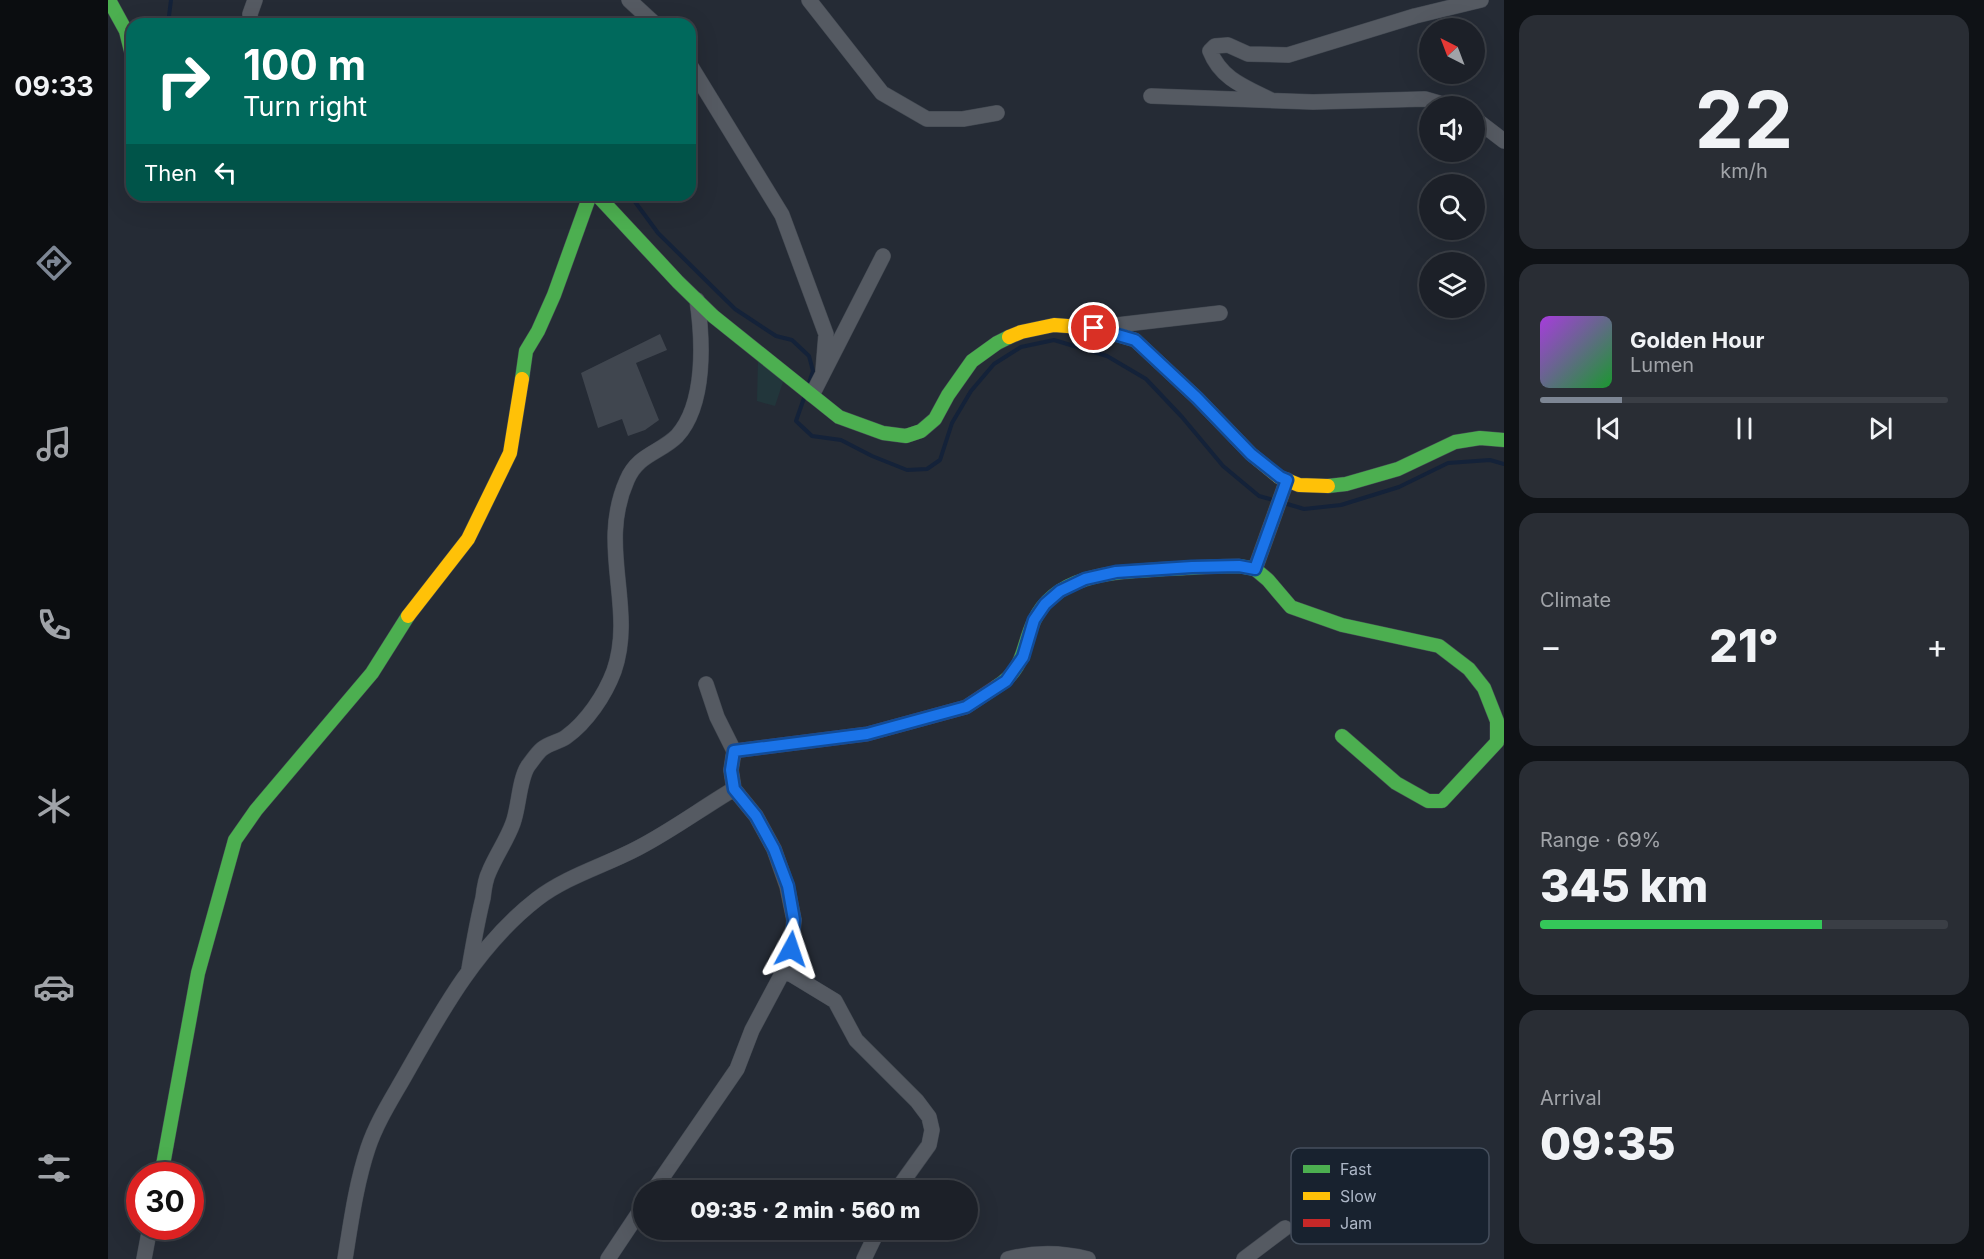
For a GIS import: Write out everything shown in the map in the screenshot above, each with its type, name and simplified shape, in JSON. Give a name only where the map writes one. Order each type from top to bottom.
[{"type":"street","points":[[109,0],[126,31]]},
{"type":"street","points":[[250,18],[255,0]]},
{"type":"street","points":[[629,0],[648,18]]},
{"type":"street","points":[[809,0],[882,93],[927,119],[963,119],[997,113]]},
{"type":"street","points":[[1271,100],[1236,82],[1215,65],[1210,51],[1215,46],[1228,45],[1248,54],[1288,55],[1415,16],[1481,0]]},
{"type":"street","points":[[696,75],[782,215],[826,334],[823,371]]},
{"type":"street","points":[[1151,96],[1313,102],[1419,99]]},
{"type":"street","points":[[1485,126],[1504,141]]},
{"type":"street","points":[[164,1162],[198,973],[235,840],[256,810],[372,673],[403,622],[468,539],[510,453],[526,351],[554,295],[588,201]]},
{"type":"street","points":[[603,201],[713,316],[794,378],[839,417],[883,433],[906,436],[921,431],[935,419],[948,395],[972,361],[997,343],[1021,332],[1054,325],[1094,328],[1220,313]]},
{"type":"street","points":[[812,395],[883,256]]},
{"type":"street","points":[[469,969],[488,873],[514,822],[526,769],[543,748],[566,737],[582,722],[601,699],[613,674],[620,652],[622,632],[615,565],[614,528],[619,500],[627,478],[640,460],[677,436],[688,417],[697,391],[700,361],[702,332],[697,300]]},
{"type":"street","points":[[1094,328],[1135,340],[1197,398],[1251,454],[1280,477],[1284,487],[1255,569]]},
{"type":"street","points":[[1284,487],[1299,485],[1324,487],[1346,484],[1398,469],[1455,442],[1480,438],[1504,440]]},
{"type":"street","points":[[734,751],[867,734],[966,707],[1006,681],[1023,657],[1034,620],[1045,604],[1060,591],[1085,579],[1116,572],[1192,567],[1239,566],[1255,569],[1268,580],[1291,607],[1342,625],[1439,646],[1469,669],[1484,688],[1497,721],[1497,742],[1442,801],[1428,801],[1396,783],[1342,736]]},
{"type":"street","points":[[661,1180],[737,1069],[752,1030],[784,970],[791,949],[794,920],[788,886],[774,849],[756,816],[734,789],[731,770],[734,751],[717,717],[706,684]]},
{"type":"street","points":[[345,1259],[351,1216],[368,1150],[378,1123],[469,969],[501,931],[536,900],[560,884],[638,848],[734,789]]},
{"type":"street","points":[[784,970],[835,1001],[856,1040],[917,1101],[929,1117],[932,1130],[928,1145],[904,1180]]},
{"type":"street","points":[[608,1259],[633,1222]]},
{"type":"street","points":[[1244,1259],[1285,1228]]},
{"type":"street","points":[[144,1259],[148,1240]]},
{"type":"street","points":[[864,1259],[873,1240]]},
{"type":"street","points":[[1008,1259],[1028,1254],[1051,1253],[1088,1259]]},
{"type":"green space","points":[[758,359],[784,379],[775,406],[757,401]]},
{"type":"building","points":[[660,334],[667,350],[636,363],[659,420],[645,430],[628,436],[622,419],[598,428],[581,373]]},
{"type":"waterway","points":[[169,18],[171,0]]},
{"type":"waterway","points":[[634,201],[658,233],[735,309],[776,336],[792,340],[809,356],[813,371],[809,383]]},
{"type":"waterway","points":[[804,398],[796,421],[812,436],[841,440],[907,470],[927,469],[940,460],[952,423],[971,391],[994,364],[1021,347],[1054,340],[1107,356],[1146,379],[1223,466],[1259,496],[1277,501]]},
{"type":"waterway","points":[[1284,503],[1304,509],[1341,505],[1399,487],[1448,463],[1490,460],[1504,464]]},
{"type":"traffic: fast","points":[[109,0],[126,31]]},
{"type":"traffic: fast","points":[[522,379],[526,351],[554,295],[588,201]]},
{"type":"traffic: fast","points":[[603,201],[713,316],[839,417],[883,433],[906,436],[921,431],[935,419],[948,395],[972,361],[1009,337]]},
{"type":"traffic: fast","points":[[1328,486],[1346,484],[1398,469],[1455,442],[1480,438],[1504,440]]},
{"type":"traffic: fast","points":[[996,687],[1006,680],[1018,665],[1034,621],[1044,605],[1057,593],[1073,584],[1110,574],[1239,566],[1255,569],[1268,580],[1291,607],[1342,625],[1439,646],[1469,669],[1484,688],[1497,721],[1497,742],[1442,801],[1428,801],[1396,783],[1342,736]]},
{"type":"traffic: fast","points":[[164,1162],[198,973],[235,840],[256,810],[372,673],[408,616]]},
{"type":"traffic: slow","points":[[1009,337],[1054,325],[1094,328],[1135,340],[1197,398],[1251,454],[1279,477],[1299,485],[1328,486]]},
{"type":"traffic: slow","points":[[408,616],[468,539],[510,453],[522,379]]},
{"type":"traffic: jam","points":[[734,751],[867,734],[966,707],[996,687]]},
{"type":"route","points":[[791,949],[794,920],[788,886],[774,849],[756,816],[734,789],[731,770],[734,751],[867,734],[966,707],[1006,681],[1023,657],[1034,620],[1045,604],[1060,591],[1085,579],[1116,572],[1192,567],[1239,566],[1255,569],[1287,480],[1251,454],[1197,398],[1135,340],[1094,328]]}]
